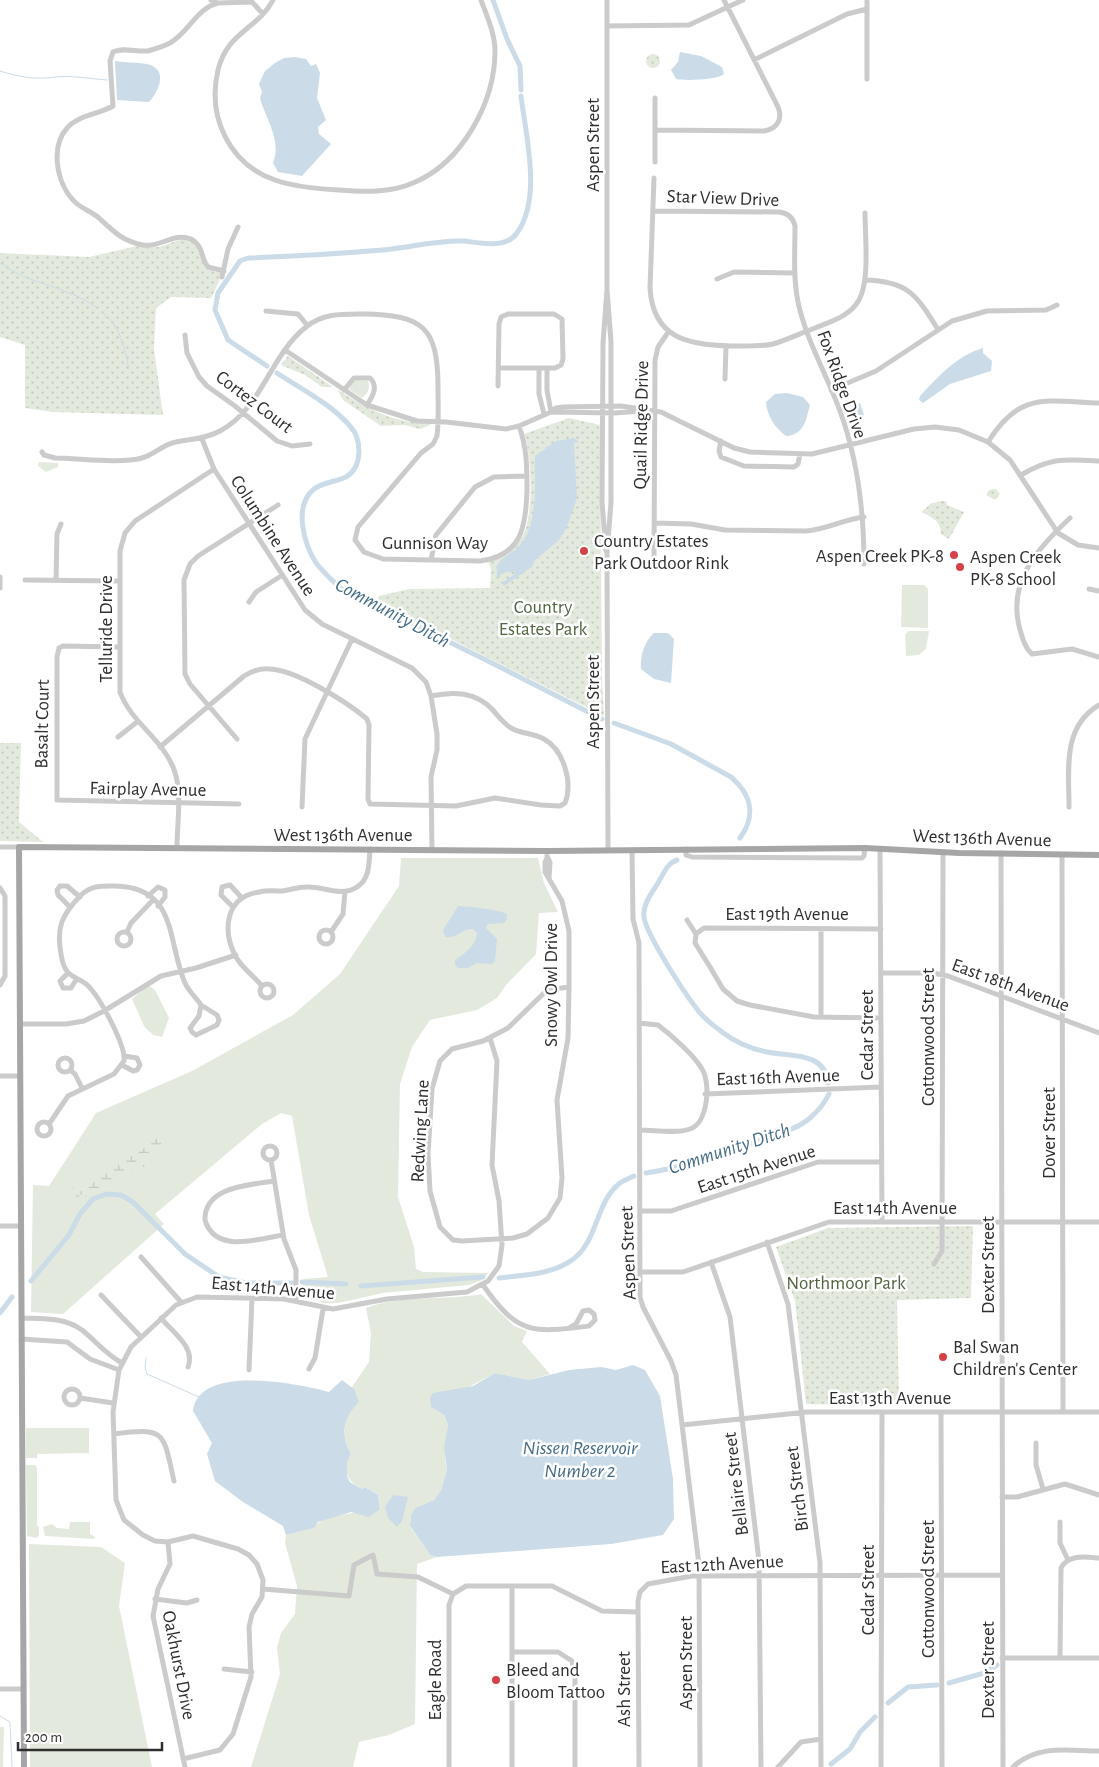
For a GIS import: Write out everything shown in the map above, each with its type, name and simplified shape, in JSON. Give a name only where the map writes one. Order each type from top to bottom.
[{"type":"main road","name":"West 136th Avenue","points":[[19,847],[370,849],[547,854],[608,850],[880,848],[943,853],[1099,855]]},
{"type":"main road","points":[[19,847],[24,1767]]},
{"type":"street","points":[[211,0],[218,3]]},
{"type":"street","points":[[273,0],[263,14],[233,39],[225,51],[217,72],[215,110],[220,127],[231,148],[250,167],[277,181],[328,189],[372,192],[405,187],[427,177],[451,158],[470,132],[488,92],[494,63],[493,38],[481,0]]},
{"type":"street","name":"Aspen Street","points":[[607,0],[607,290],[603,343],[602,502],[607,554]]},
{"type":"street","points":[[655,130],[764,131],[773,128],[779,122],[779,110],[724,0]]},
{"type":"street","points":[[607,26],[684,26],[695,24],[743,0]]},
{"type":"street","points":[[867,79],[868,0]]},
{"type":"street","points":[[238,227],[228,249],[223,274],[208,267],[200,246],[188,238],[177,238],[149,245],[115,234],[72,198],[63,182],[57,159],[62,138],[69,126],[113,106],[110,61],[113,52],[121,50],[148,51],[166,45],[182,36],[206,7],[218,3],[252,2],[263,14]]},
{"type":"street","points":[[754,60],[847,14],[868,9]]},
{"type":"street","points":[[655,98],[655,162]]},
{"type":"street","points":[[654,178],[650,297],[659,319],[669,331],[694,344],[726,346],[772,344],[808,331],[848,313],[861,297],[865,280],[865,214]]},
{"type":"street","name":"Star View Drive","points":[[653,211],[779,212],[791,216]]},
{"type":"street","points":[[791,216],[795,211]]},
{"type":"street","name":"Fox Ridge Drive","points":[[791,216],[795,226],[795,273],[798,302],[842,416],[860,487],[864,517],[864,564]]},
{"type":"street","points":[[717,279],[734,272],[795,273]]},
{"type":"street","points":[[865,280],[891,282],[905,288],[922,304],[937,328]]},
{"type":"street","name":"Aspen Street","points":[[607,290],[611,342],[611,502],[607,554],[608,850]]},
{"type":"street","points":[[831,390],[881,368],[937,328],[976,313],[998,310],[1046,310],[1057,305]]},
{"type":"street","points":[[266,311],[298,314],[307,325]]},
{"type":"street","points":[[42,452],[44,455],[54,458],[134,459],[148,456],[176,442],[202,439],[225,429],[243,412],[285,350],[307,325],[322,318],[342,314],[393,315],[417,324],[432,341],[437,355],[438,422]]},
{"type":"street","points":[[498,386],[499,324],[502,317],[508,314],[554,314],[560,316],[564,322],[564,359],[558,367],[499,368]]},
{"type":"street","name":"Quail Ridge Drive","points":[[654,562],[656,353],[661,341],[669,331]]},
{"type":"street","name":"Cortez Court","points":[[185,335],[187,353],[199,377],[207,386],[283,444],[310,444]]},
{"type":"street","points":[[725,378],[726,346]]},
{"type":"street","points":[[285,350],[367,405],[408,420],[498,428],[519,426],[563,406],[603,410],[611,413],[645,410]]},
{"type":"street","points":[[539,368],[540,396],[544,414]]},
{"type":"street","points":[[547,368],[547,395],[551,412]]},
{"type":"street","points":[[344,390],[354,378],[370,378],[374,383],[374,390],[367,405]]},
{"type":"street","points":[[540,396],[547,395]]},
{"type":"street","points":[[988,442],[1005,418],[1026,404],[1043,401],[1099,403]]},
{"type":"street","points":[[603,410],[611,406],[654,411],[670,415],[721,441],[750,452],[817,453],[914,429],[935,427],[958,430],[988,442],[1010,460],[1022,475],[1056,531],[1078,545],[1099,548]]},
{"type":"street","name":"Gunnison Way","points":[[438,422],[435,440],[421,453],[358,527],[353,538],[359,548],[377,558],[487,560],[509,550],[519,538],[525,524],[527,452],[519,426]]},
{"type":"street","name":"Columbine Avenue","points":[[202,439],[214,470],[281,576],[309,615],[352,639],[412,668],[426,682],[431,696],[437,734],[437,750],[431,777],[432,850]]},
{"type":"street","points":[[721,441],[720,457],[744,466],[794,467],[798,464],[800,454]]},
{"type":"street","points":[[1022,475],[1042,463],[1058,459],[1099,461]]},
{"type":"street","name":"Telluride Drive","points":[[177,847],[176,773],[171,762],[160,747],[137,722],[120,692],[119,581],[121,544],[131,524],[214,470]]},
{"type":"street","points":[[431,560],[436,535],[475,487],[494,477],[527,476]]},
{"type":"street","points":[[237,739],[187,680],[183,666],[185,574],[190,564],[198,556],[278,505]]},
{"type":"street","points":[[654,523],[691,524],[724,530],[806,531],[850,518],[864,517]]},
{"type":"street","points":[[1070,518],[1032,559],[1019,588],[1018,619],[1027,648],[1036,655],[1072,649],[1099,657]]},
{"type":"street","points":[[56,580],[56,534],[61,524]]},
{"type":"street","points":[[249,602],[256,592],[281,576]]},
{"type":"street","points":[[0,577],[0,588]]},
{"type":"street","points":[[25,580],[119,581]]},
{"type":"street","points":[[1089,589],[1099,591]]},
{"type":"street","points":[[302,807],[305,739],[352,639]]},
{"type":"street","name":"Basalt Court","points":[[55,802],[57,646],[119,647]]},
{"type":"street","points":[[160,747],[244,676],[264,669],[285,672],[326,692],[367,719],[369,725],[368,799],[370,804],[374,806],[463,805],[496,798],[542,805],[560,806],[565,803],[564,763],[558,751],[549,742],[514,730],[503,722],[485,703],[470,696],[455,693],[431,696]]},
{"type":"street","points":[[1069,807],[1070,742],[1082,719],[1099,705]]},
{"type":"street","points":[[118,737],[137,722]]},
{"type":"street","name":"Fairplay Avenue","points":[[55,802],[239,804]]},
{"type":"street","name":"West 136th Avenue","points":[[0,847],[19,847]]},
{"type":"street","name":"Cedar Street","points":[[880,848],[882,1222]]},
{"type":"street","points":[[262,986],[236,955],[228,926],[232,906],[242,898],[259,892],[302,887],[345,892],[357,887],[365,880],[368,874],[370,849]]},
{"type":"street","name":"Aspen Street","points":[[632,850],[633,919],[639,943],[640,1272],[643,1307],[671,1361],[676,1375],[700,1576],[700,1767]]},
{"type":"street","name":"Cottonwood Street","points":[[934,1264],[942,1252],[943,853]]},
{"type":"street","name":"Dexter Street","points":[[1001,853],[1003,1767]]},
{"type":"street","name":"Snowy Owl Drive","points":[[502,1238],[519,1237],[537,1229],[552,1214],[560,1198],[562,1178],[557,1094],[568,1038],[569,930],[563,901],[545,872],[547,854]]},
{"type":"street","name":"Dover Street","points":[[1062,855],[1063,1412]]},
{"type":"street","points":[[232,906],[221,895],[222,887],[230,885],[242,898]]},
{"type":"street","points":[[70,907],[58,895],[57,890],[60,886],[67,886],[80,897]]},
{"type":"street","points":[[50,1124],[63,1102],[82,1088],[114,1074],[122,1065],[124,1056],[123,1047],[91,989],[68,973],[61,954],[60,929],[63,917],[80,897],[93,887],[134,886],[153,900],[167,916],[181,971],[188,990],[201,1005],[217,1015],[219,1022],[201,1035],[196,1035],[190,1028],[199,1016],[201,1005]]},
{"type":"street","points":[[148,896],[158,887],[165,890],[165,898],[158,906]]},
{"type":"street","points":[[0,888],[5,896],[5,976],[0,985]]},
{"type":"street","points":[[331,932],[343,914],[345,892]]},
{"type":"street","points":[[127,932],[131,923],[153,900]]},
{"type":"street","points":[[687,920],[696,934],[695,943],[723,989],[732,998],[750,1005],[821,1018],[881,1018]]},
{"type":"street","name":"East 19th Avenue","points":[[696,934],[704,928],[881,929]]},
{"type":"street","points":[[821,928],[821,1018]]},
{"type":"street","points":[[20,1024],[78,1022],[104,1012],[150,982],[236,955]]},
{"type":"street","points":[[68,973],[60,981],[63,988],[70,988],[76,980]]},
{"type":"street","name":"East 18th Avenue","points":[[881,973],[942,974],[1099,1033]]},
{"type":"street","name":"Redwing Lane","points":[[502,1238],[462,1241],[450,1238],[440,1227],[430,1191],[428,1154],[432,1089],[440,1061],[452,1049],[490,1038],[515,1023],[545,992],[568,987]]},
{"type":"street","points":[[639,1023],[658,1025],[701,1067],[704,1074],[705,1094],[704,1116],[696,1126],[687,1130],[640,1130]]},
{"type":"street","points":[[490,1038],[497,1061],[492,1165],[499,1201],[502,1238],[499,1266],[483,1285],[498,1306],[517,1322],[539,1330],[569,1328],[592,1325],[595,1320],[594,1314],[589,1310],[583,1311],[576,1324],[569,1328]]},
{"type":"street","points":[[122,1065],[133,1071],[140,1065],[137,1058],[124,1056]]},
{"type":"street","points":[[70,1070],[75,1074],[82,1088]]},
{"type":"street","points":[[0,1076],[20,1076]]},
{"type":"street","name":"East 16th Avenue","points":[[705,1094],[881,1087]]},
{"type":"street","points":[[271,1160],[283,1235],[296,1270],[296,1301]]},
{"type":"street","name":"East 15th Avenue","points":[[640,1212],[674,1210],[818,1162],[882,1162]]},
{"type":"street","points":[[274,1181],[225,1191],[209,1205],[205,1220],[214,1235],[229,1242],[283,1235]]},
{"type":"street","name":"East 14th Avenue","points":[[640,1272],[683,1272],[824,1223],[1099,1222]]},
{"type":"street","points":[[0,1226],[21,1226]]},
{"type":"street","name":"Birch Street","points":[[767,1242],[788,1304],[821,1575],[821,1767]]},
{"type":"street","points":[[141,1257],[180,1302]]},
{"type":"street","name":"Bellaire Street","points":[[711,1262],[730,1317],[760,1575],[761,1767]]},
{"type":"street","name":"East 14th Avenue","points":[[168,1542],[148,1539],[121,1516],[116,1500],[114,1403],[119,1370],[131,1347],[180,1302],[197,1296],[252,1298],[296,1301],[323,1308],[339,1309],[387,1298],[467,1292],[483,1285]]},
{"type":"street","points":[[101,1294],[141,1337]]},
{"type":"street","points":[[249,1370],[252,1298]]},
{"type":"street","points":[[309,1369],[315,1358],[323,1308]]},
{"type":"street","points":[[21,1318],[46,1318],[66,1322],[82,1331],[107,1355],[122,1363]]},
{"type":"street","points":[[161,1318],[188,1348],[190,1356],[188,1367]]},
{"type":"street","points":[[21,1339],[67,1342],[94,1361],[119,1370]]},
{"type":"street","points":[[80,1398],[114,1403]]},
{"type":"street","name":"East 13th Avenue","points":[[682,1425],[801,1412],[1099,1412]]},
{"type":"street","name":"Cedar Street","points":[[881,1767],[882,1412]]},
{"type":"street","name":"Cottonwood Street","points":[[942,1412],[942,1767]]},
{"type":"street","points":[[114,1434],[143,1430],[159,1435],[165,1444],[174,1481]]},
{"type":"street","points":[[1036,1443],[1036,1465],[1043,1489]]},
{"type":"street","points":[[1002,1497],[1017,1497],[1055,1485],[1071,1485],[1099,1494]]},
{"type":"street","points":[[1060,1522],[1060,1543],[1068,1560]]},
{"type":"street","points":[[168,1542],[193,1536],[244,1552],[259,1567],[263,1589],[249,1624],[252,1672],[229,1741],[213,1753],[183,1759]]},
{"type":"street","name":"Oakhurst Drive","points":[[168,1542],[170,1564],[155,1599],[153,1616],[185,1767]]},
{"type":"street","points":[[263,1589],[349,1596],[354,1565],[373,1555],[377,1574],[418,1577],[453,1594],[466,1586],[552,1586],[602,1611],[638,1612]]},
{"type":"street","points":[[1060,1658],[1060,1573],[1063,1564],[1068,1560],[1099,1558]]},
{"type":"street","name":"East 12th Avenue","points":[[638,1612],[640,1592],[648,1584],[666,1579],[700,1576],[760,1575],[1002,1575]]},
{"type":"street","points":[[512,1586],[512,1767]]},
{"type":"street","name":"Eagle Road","points":[[448,1767],[449,1604],[453,1594]]},
{"type":"street","points":[[155,1599],[187,1603],[197,1600]]},
{"type":"street","name":"Ash Street","points":[[638,1612],[638,1767]]},
{"type":"street","points":[[512,1652],[558,1652],[572,1661],[575,1677],[575,1767]]},
{"type":"street","points":[[1002,1658],[1099,1658]]},
{"type":"street","points":[[224,1669],[252,1672]]},
{"type":"street","points":[[0,1689],[24,1689]]},
{"type":"street","points":[[778,1767],[801,1742],[821,1740]]},
{"type":"street","points":[[1013,1767],[1022,1759],[1036,1752],[1099,1751]]},
{"type":"green space","points":[[653,54],[658,56],[660,61],[658,66],[653,68],[648,66],[646,61],[648,56]]},
{"type":"green space","points":[[182,239],[194,242],[202,254],[205,268],[216,272],[224,271],[211,298],[171,297],[156,308],[154,349],[163,415],[53,412],[25,408],[25,345],[0,337],[0,253],[89,257],[141,245],[159,247]]},
{"type":"green space","points":[[288,356],[333,387],[322,387],[305,375],[281,365]]},
{"type":"green space","points":[[353,380],[368,381],[369,389],[362,398],[349,389]]},
{"type":"green space","points":[[337,389],[381,414],[405,421],[430,423],[430,425],[420,429],[405,425],[381,426],[343,400]]},
{"type":"green space","name":"Country Estates Park","points":[[569,418],[600,425],[602,680],[604,716],[377,602],[379,596],[409,589],[490,588],[491,569],[488,561],[520,540],[528,519],[531,488],[529,457],[524,434]]},
{"type":"green space","points":[[39,462],[58,463],[58,467],[46,472],[38,466]]},
{"type":"green space","points":[[996,489],[1000,494],[995,500],[986,495],[989,490]]},
{"type":"green space","points":[[946,501],[947,505],[964,512],[949,539],[941,534],[940,526],[936,520],[922,512],[930,504]]},
{"type":"green space","points":[[902,585],[924,585],[928,589],[928,628],[901,627]]},
{"type":"green space","points":[[909,631],[929,631],[926,649],[919,655],[906,656],[905,634]]},
{"type":"green space","points":[[0,743],[21,743],[19,822],[43,842],[0,841]]},
{"type":"green space","points":[[401,858],[538,858],[544,883],[558,912],[539,913],[536,954],[507,984],[497,998],[477,1010],[430,1020],[412,1047],[400,1084],[398,1197],[414,1247],[416,1269],[423,1272],[488,1273],[480,1281],[469,1285],[383,1293],[338,1303],[323,1303],[303,1295],[304,1279],[328,1277],[309,1215],[292,1116],[281,1113],[262,1124],[155,1214],[164,1224],[63,1314],[31,1312],[33,1185],[49,1186],[96,1113],[192,1071],[293,1015],[340,974],[399,886]]},
{"type":"green space","points":[[147,986],[155,990],[169,1018],[162,1037],[153,1035],[144,1026],[132,999]]},
{"type":"green space","points":[[159,1136],[171,1142],[148,1164],[82,1204],[86,1195],[82,1194],[73,1201],[65,1197],[67,1191],[87,1179],[100,1175],[146,1147]]},
{"type":"green space","name":"Northmoor Park","points":[[973,1226],[971,1298],[897,1300],[899,1406],[806,1404],[795,1301],[776,1247],[828,1228]]},
{"type":"green space","points":[[481,1294],[514,1326],[527,1331],[522,1342],[550,1374],[529,1380],[495,1373],[431,1407],[444,1415],[448,1425],[445,1459],[447,1470],[441,1490],[434,1500],[415,1508],[411,1515],[410,1527],[430,1555],[437,1557],[417,1564],[415,1724],[389,1735],[359,1742],[353,1767],[251,1767],[280,1674],[277,1648],[281,1633],[295,1614],[297,1586],[285,1543],[286,1535],[313,1528],[318,1523],[334,1516],[380,1509],[378,1495],[365,1487],[362,1489],[353,1483],[349,1479],[346,1470],[351,1454],[345,1438],[345,1430],[354,1389],[352,1387],[369,1362],[371,1333],[366,1308],[408,1299]]},
{"type":"green space","points":[[26,1428],[89,1428],[89,1453],[37,1454],[37,1458],[26,1458]]},
{"type":"green space","points":[[26,1465],[35,1465],[37,1468],[37,1526],[39,1527],[39,1535],[37,1538],[27,1536]]},
{"type":"green space","points":[[70,1522],[90,1522],[90,1534],[95,1537],[94,1539],[45,1536],[43,1527],[52,1524],[57,1528],[69,1529]]},
{"type":"green space","points":[[29,1544],[101,1547],[125,1563],[119,1606],[152,1767],[30,1767]]},
{"type":"green space","points":[[0,1727],[4,1727],[3,1767],[0,1767]]},
{"type":"water","points":[[680,52],[701,56],[722,67],[724,74],[708,79],[676,79],[671,70],[678,62]]},
{"type":"water","points":[[284,58],[306,59],[311,66],[316,64],[320,73],[317,98],[326,120],[318,127],[319,134],[331,144],[302,176],[278,172],[273,163],[276,146],[260,98],[262,92],[259,84],[265,71],[275,63]]},
{"type":"water","points":[[115,61],[147,64],[158,70],[160,75],[159,86],[149,102],[117,100]]},
{"type":"water","points":[[983,348],[983,353],[992,361],[991,371],[950,384],[923,403],[919,400],[920,396],[934,381],[956,361]]},
{"type":"water","points":[[787,393],[803,397],[810,405],[800,430],[797,433],[786,436],[772,421],[766,402],[775,394]]},
{"type":"water","points":[[860,403],[864,415],[858,418],[853,412],[853,405]]},
{"type":"water","points":[[574,438],[579,442],[574,443],[577,498],[567,527],[559,540],[535,560],[532,567],[504,586],[502,583],[513,575],[515,571],[501,573],[500,577],[497,577],[497,565],[521,544],[531,524],[534,502],[535,456],[556,441]]},
{"type":"water","points":[[654,633],[668,633],[674,639],[671,683],[654,679],[641,669],[643,649]]},
{"type":"water","points":[[458,906],[476,907],[507,914],[507,919],[504,923],[488,924],[486,928],[497,939],[495,961],[492,964],[477,963],[468,968],[458,968],[455,965],[455,960],[475,942],[477,933],[473,929],[469,929],[453,936],[445,937],[443,930]]},
{"type":"water","name":"Nissen Reservoir Number 2","points":[[633,1365],[645,1370],[660,1396],[673,1479],[674,1519],[663,1535],[611,1544],[437,1557],[430,1555],[410,1526],[411,1515],[415,1508],[434,1500],[441,1490],[447,1470],[444,1448],[448,1425],[444,1415],[431,1407],[430,1398],[433,1393],[473,1386],[495,1373],[529,1380],[569,1370],[601,1367],[616,1370]]},
{"type":"water","points":[[252,1380],[275,1382],[329,1392],[342,1380],[354,1389],[359,1402],[349,1414],[345,1426],[345,1440],[351,1454],[347,1462],[347,1476],[350,1482],[362,1489],[365,1487],[378,1495],[380,1509],[369,1517],[351,1512],[318,1522],[314,1528],[286,1535],[283,1526],[243,1502],[215,1481],[207,1454],[212,1443],[193,1411],[199,1396],[212,1387],[231,1382]]},
{"type":"water","points":[[393,1495],[408,1497],[402,1521],[397,1527],[388,1518],[385,1507]]},
{"type":"waterway","name":"Community Ditch","points":[[493,0],[507,39],[520,66],[521,90]]},
{"type":"waterway","points":[[0,71],[34,78],[68,76],[107,80]]},
{"type":"waterway","name":"Community Ditch","points":[[267,366],[228,340],[215,310],[218,293],[240,261],[248,258],[374,251],[446,241],[493,244],[512,238],[525,219],[531,185],[529,148],[521,96]]},
{"type":"waterway","points":[[0,263],[23,276],[74,295],[97,308]]},
{"type":"waterway","points":[[102,312],[118,331],[129,369]]},
{"type":"waterway","name":"Community Ditch","points":[[277,373],[334,411],[350,426],[357,438],[358,460],[352,472],[346,477],[314,489],[304,505],[302,515],[308,546],[316,563],[325,573],[340,588],[602,719]]},
{"type":"waterway","name":"Community Ditch","points":[[614,723],[671,744],[731,777],[744,791],[749,806],[748,822],[740,838]]},
{"type":"waterway","name":"Community Ditch","points":[[677,860],[668,866],[650,895],[644,908],[644,917],[658,950],[684,991],[702,1016],[727,1036],[755,1049],[813,1060],[820,1065],[828,1083]]},
{"type":"waterway","name":"Community Ditch","points":[[646,1173],[704,1160],[793,1129],[813,1115],[829,1094]]},
{"type":"waterway","name":"Community Ditch","points":[[499,1278],[553,1270],[569,1262],[586,1245],[605,1201],[612,1191],[620,1183],[634,1176]]},
{"type":"waterway","points":[[31,1281],[69,1235],[80,1214],[93,1199],[107,1194],[121,1195],[133,1202],[185,1254],[219,1277],[246,1283],[292,1283]]},
{"type":"waterway","name":"Community Ditch","points":[[361,1286],[483,1277]]},
{"type":"waterway","name":"Community Ditch","points":[[302,1282],[346,1284]]},
{"type":"waterway","points":[[0,1313],[12,1297]]},
{"type":"waterway","points":[[146,1358],[145,1368],[147,1374],[199,1397]]},
{"type":"waterway","points":[[949,1683],[984,1673],[997,1665]]},
{"type":"waterway","points":[[888,1703],[908,1687],[937,1685]]},
{"type":"waterway","points":[[0,1716],[10,1722],[12,1767]]},
{"type":"waterway","points":[[831,1764],[850,1749],[860,1732],[875,1717]]},
{"type":"place","name":"Country Estates Park Outdoor Rink","points":[[584,551]]},
{"type":"place","name":"Aspen Creek PK-8","points":[[954,555]]},
{"type":"place","name":"Aspen Creek PK-8 School","points":[[960,567]]},
{"type":"place","name":"Bal Swan Children's Center","points":[[943,1357]]},
{"type":"place","name":"Bleed and Bloom Tattoo","points":[[496,1680]]}]
